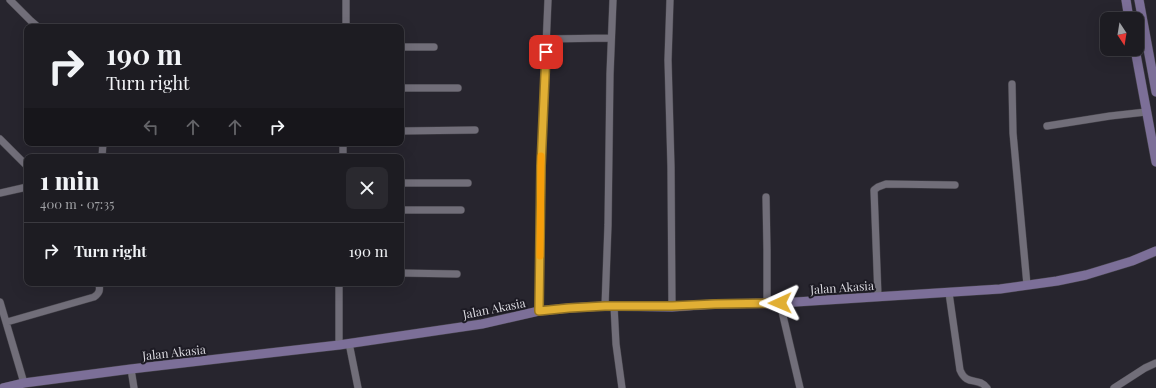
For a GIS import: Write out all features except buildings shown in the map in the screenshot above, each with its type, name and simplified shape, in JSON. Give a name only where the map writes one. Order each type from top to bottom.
[{"type":"street","points":[[10,0],[34,24]]},
{"type":"street","points":[[346,0],[346,24]]},
{"type":"street","points":[[539,311],[541,173],[548,0]]},
{"type":"street","points":[[613,0],[608,225],[609,306],[622,388]]},
{"type":"street","points":[[670,0],[668,60],[672,167],[672,306]]},
{"type":"street","points":[[1126,0],[1128,12]]},
{"type":"street","points":[[1138,0],[1156,92]]},
{"type":"street","points":[[547,39],[611,38]]},
{"type":"street","points":[[404,47],[434,47]]},
{"type":"street","points":[[1144,54],[1149,54]]},
{"type":"street","points":[[1136,56],[1156,162]]},
{"type":"street","points":[[1012,84],[1012,133],[1027,285]]},
{"type":"street","points":[[404,88],[458,88]]},
{"type":"street","points":[[1047,126],[1146,112]]},
{"type":"street","points":[[404,131],[475,130]]},
{"type":"street","points":[[0,139],[24,163]]},
{"type":"street","points":[[404,182],[468,183]]},
{"type":"street","points":[[878,296],[874,190],[878,186],[886,184],[955,185]]},
{"type":"street","points":[[0,193],[24,188]]},
{"type":"street","points":[[766,197],[767,303]]},
{"type":"street","points":[[404,210],[461,210]]},
{"type":"street","name":"Jalan Akasia","points":[[3,388],[24,383],[130,369],[339,345],[482,324],[539,311],[569,308],[780,303],[1000,289],[1057,281],[1086,275],[1132,261],[1156,251]]},
{"type":"street","points":[[404,273],[458,274]]},
{"type":"street","points":[[6,322],[94,297],[98,295],[99,286]]},
{"type":"street","points":[[339,286],[339,345]]},
{"type":"street","points":[[948,293],[962,376],[984,384],[987,388]]},
{"type":"street","points":[[0,302],[24,383]]},
{"type":"street","points":[[780,303],[800,388]]},
{"type":"street","points":[[349,343],[358,388]]},
{"type":"street","points":[[1114,388],[1145,368],[1156,363]]},
{"type":"street","points":[[130,369],[134,388]]},
{"type":"slow traffic","points":[[540,256],[541,156]]},
{"type":"route","points":[[546,52],[541,166],[539,311],[605,306],[780,303]]}]
